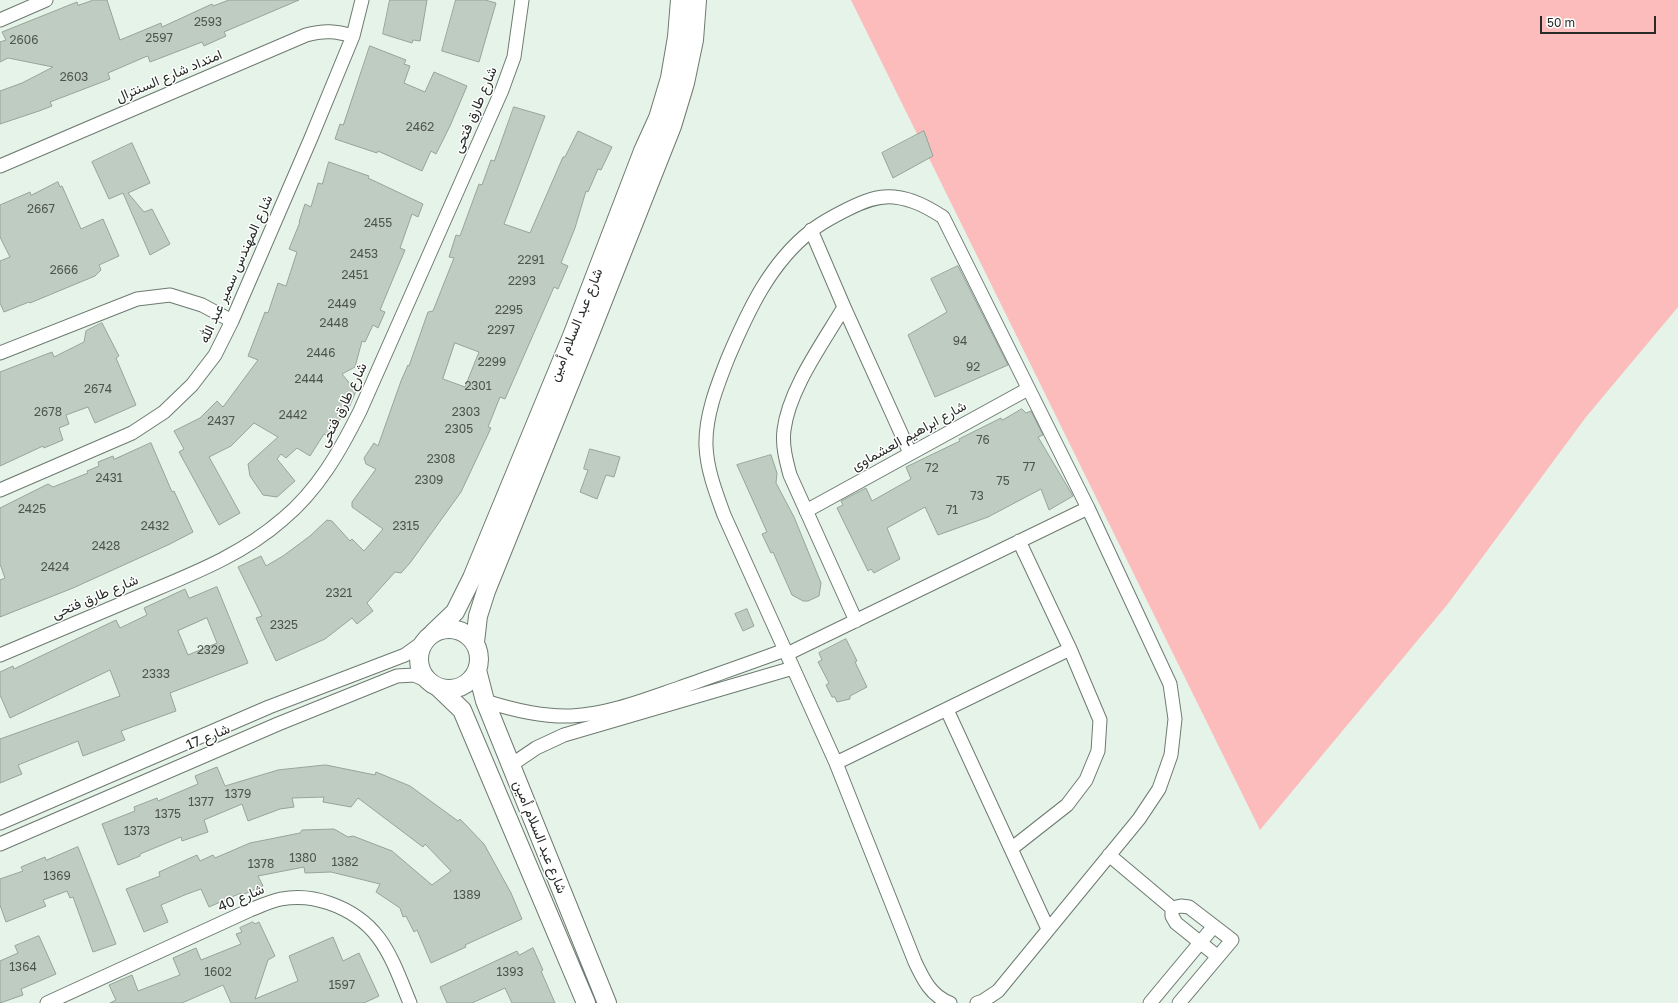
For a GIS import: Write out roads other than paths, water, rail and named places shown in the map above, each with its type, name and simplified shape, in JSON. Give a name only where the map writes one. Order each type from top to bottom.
[{"type":"street","points":[[0,20],[46,0]]},
{"type":"street","name":"شارع المهندس سمير عبد الله","points":[[0,490],[132,433],[164,412],[192,386],[215,355],[232,321],[353,36],[362,0]]},
{"type":"street","name":"شارع طارق فتحى","points":[[0,655],[209,566],[248,546],[278,523],[314,487],[340,451],[360,411],[502,90],[514,57],[522,0]]},
{"type":"street","name":"شارع عبد السلام أمين","points":[[475,642],[478,616],[486,591],[580,339],[640,159],[658,118],[670,78],[677,37],[680,0]]},
{"type":"street","name":"شارع عبد السلام أمين","points":[[428,638],[455,612],[464,596],[580,339],[672,126],[688,69],[694,40],[697,0]]},
{"type":"street","name":"امتداد شارع السنترال","points":[[0,166],[306,35],[322,31],[338,31],[353,36]]},
{"type":"street","points":[[950,1003],[933,993],[923,979],[836,764],[724,515],[711,481],[706,445],[710,409],[721,375],[758,293],[784,257],[811,230],[865,200],[893,197],[920,203],[943,218],[1088,508],[1170,684],[1175,719],[1171,755],[1159,789],[1139,819],[998,991],[983,1002],[977,1003]]},
{"type":"street","points":[[811,230],[844,308],[910,454]]},
{"type":"street","points":[[0,353],[137,298],[170,295],[202,305],[232,321]]},
{"type":"street","points":[[844,308],[797,389],[788,409],[784,431],[785,453],[790,475],[856,621]]},
{"type":"street","name":"شارع ابراهيم العشماوى","points":[[806,511],[1028,389]]},
{"type":"street","points":[[511,765],[536,748],[564,735],[786,652],[856,621],[1088,508]]},
{"type":"street","points":[[1011,848],[1067,805],[1086,780],[1098,751],[1100,720],[1070,649],[1019,541]]},
{"type":"street","points":[[451,628],[460,630],[469,635],[475,642],[479,651],[477,670],[473,678],[466,684],[457,688],[447,689],[434,685],[420,668],[420,651],[428,638],[441,629],[451,628]]},
{"type":"street","name":"شارع 17","points":[[0,823],[268,707],[405,655],[428,638]]},
{"type":"street","points":[[836,764],[1070,649]]},
{"type":"street","points":[[485,701],[513,710],[541,715],[570,716],[629,711],[793,668]]},
{"type":"street","name":"شارع عبد السلام أمين","points":[[477,670],[485,701],[604,996]]},
{"type":"street","name":"شارع 17","points":[[0,844],[278,724],[397,676],[414,675],[434,685]]},
{"type":"street","name":"شارع عبد السلام أمين","points":[[434,685],[462,710],[585,1000]]},
{"type":"street","points":[[947,710],[1048,929]]},
{"type":"street","points":[[1109,855],[1172,908],[1172,916],[1176,924],[1217,956]]},
{"type":"street","name":"شارع 40","points":[[47,1003],[250,910],[282,899],[316,898],[347,909],[374,930],[392,959],[410,1003]]},
{"type":"street","points":[[1172,908],[1181,906],[1189,907],[1232,940],[1178,1003]]},
{"type":"street","points":[[1150,1003],[1214,926]]},
{"type":"street","points":[[585,1000],[592,997],[604,996]]}]
